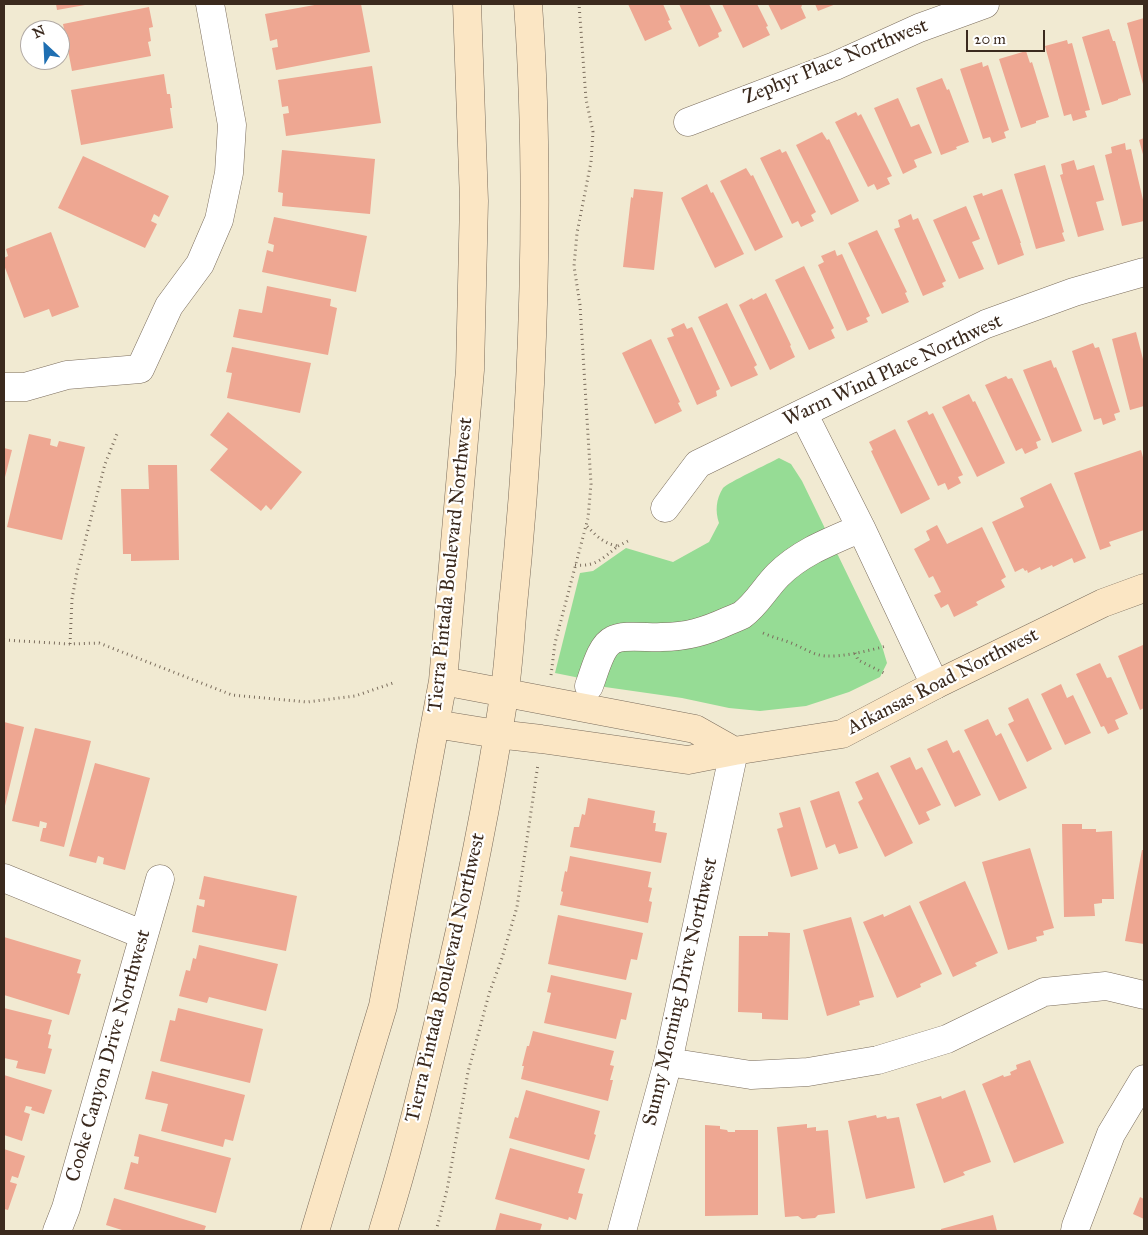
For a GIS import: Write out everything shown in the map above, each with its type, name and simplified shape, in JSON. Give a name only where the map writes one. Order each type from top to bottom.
[{"type":"main road","name":"Tierra Pintada Boulevard Northwest","points":[[315,1231],[382,1006],[443,681],[470,370],[474,201],[467,4]]},
{"type":"main road","name":"Tierra Pintada Boulevard Northwest","points":[[383,1231],[423,1088],[453,962],[479,840],[504,692],[519,552],[534,308],[534,156],[532,60],[528,4]]},
{"type":"main road","name":"Arkansas Road Northwest","points":[[435,724],[688,760],[842,734],[935,685],[1103,603],[1144,588]]},
{"type":"main road","points":[[443,681],[694,729],[734,751]]},
{"type":"street","points":[[4,387],[25,387],[67,375],[140,369],[169,306],[200,264],[218,220],[229,173],[232,125],[210,4]]},
{"type":"street","name":"Zephyr Place Northwest","points":[[688,122],[835,66],[919,28],[985,4]]},
{"type":"street","name":"Warm Wind Place Northwest","points":[[665,508],[698,464],[986,324],[1074,292],[1144,272]]},
{"type":"street","points":[[803,414],[935,685]]},
{"type":"street","points":[[588,686],[603,649],[612,640],[625,637],[681,636],[701,632],[742,615],[792,562],[811,550],[860,528]]},
{"type":"street","name":"Sunny Morning Drive Northwest","points":[[622,1231],[668,1062],[734,751]]},
{"type":"street","points":[[4,878],[144,935]]},
{"type":"street","name":"Cooke Canyon Drive Northwest","points":[[57,1231],[66,1208],[160,879]]},
{"type":"street","points":[[668,1062],[752,1075],[808,1072],[878,1060],[947,1038],[1044,992],[1106,986],[1144,995]]},
{"type":"street","points":[[1075,1231],[1111,1134],[1144,1079]]},
{"type":"path","points":[[551,678],[555,643],[588,518],[591,484],[580,305],[574,266],[577,233],[592,162],[593,132],[586,99],[579,4]]},
{"type":"path","points":[[70,644],[72,599],[77,572],[105,464],[117,434]]},
{"type":"path","points":[[586,525],[597,536],[611,545],[618,546]]},
{"type":"path","points":[[575,565],[595,564],[618,546],[628,541]]},
{"type":"path","points":[[742,615],[762,633],[824,656],[886,646]]},
{"type":"path","points":[[4,640],[99,644],[232,695],[307,702],[355,696],[396,682]]},
{"type":"path","points":[[854,652],[858,660],[886,674]]},
{"type":"path","points":[[436,1231],[447,1190],[468,1072],[489,994],[517,907],[538,764]]},
{"type":"green space","points":[[779,458],[791,464],[802,481],[882,646],[887,663],[880,677],[849,692],[806,706],[760,711],[729,708],[682,698],[605,687],[575,677],[555,673],[580,573],[593,571],[626,548],[673,562],[709,542],[719,523],[717,505],[723,488]]},
{"type":"building","points":[[56,4],[85,4],[85,5],[57,10]]},
{"type":"building","points":[[320,4],[361,4],[370,52],[276,70],[272,48],[278,47],[277,39],[270,41],[265,14]]},
{"type":"building","points":[[628,4],[663,4],[672,29],[645,41]]},
{"type":"building","points":[[679,4],[709,4],[722,31],[718,33],[719,37],[699,47]]},
{"type":"building","points":[[722,4],[757,4],[768,26],[766,27],[770,35],[743,48]]},
{"type":"building","points":[[768,4],[801,4],[806,18],[781,30]]},
{"type":"building","points":[[815,4],[836,4],[818,11]]},
{"type":"building","points":[[149,7],[153,27],[149,28],[151,41],[148,42],[151,56],[72,71],[70,61],[70,23]]},
{"type":"building","points":[[1144,18],[1144,88],[1127,23]]},
{"type":"building","points":[[1109,29],[1113,41],[1115,41],[1131,95],[1102,105],[1082,37]]},
{"type":"building","points":[[1067,40],[1068,44],[1072,43],[1090,110],[1085,111],[1087,117],[1073,121],[1071,114],[1064,116],[1045,46]]},
{"type":"building","points":[[1026,51],[1030,63],[1032,62],[1049,117],[1021,128],[999,59]]},
{"type":"building","points":[[982,62],[983,67],[988,65],[1009,130],[1004,132],[1006,138],[992,143],[990,137],[983,139],[960,69]]},
{"type":"building","points":[[372,66],[381,123],[286,136],[283,114],[289,113],[288,106],[282,107],[278,80]]},
{"type":"building","points":[[164,74],[167,94],[170,94],[173,128],[81,145],[71,90]]},
{"type":"building","points":[[942,78],[947,90],[949,89],[969,142],[941,155],[916,88]]},
{"type":"building","points":[[898,98],[911,127],[919,124],[932,153],[914,160],[917,167],[903,174],[874,108]]},
{"type":"building","points":[[856,112],[858,116],[861,114],[892,176],[887,178],[890,184],[877,190],[874,184],[868,187],[835,122]]},
{"type":"building","points":[[822,132],[827,140],[829,139],[859,201],[831,215],[796,145]]},
{"type":"building","points":[[1144,138],[1144,158],[1139,140]]},
{"type":"building","points":[[1125,143],[1126,150],[1131,149],[1144,204],[1144,221],[1122,226],[1105,155],[1112,153],[1111,147]]},
{"type":"building","points":[[780,149],[782,153],[786,151],[816,212],[811,215],[814,221],[801,227],[798,221],[792,224],[760,158]]},
{"type":"building","points":[[282,150],[375,159],[370,214],[282,206],[283,193],[278,192]]},
{"type":"building","points":[[83,156],[169,196],[159,217],[154,214],[151,221],[157,224],[145,248],[58,208]]},
{"type":"building","points":[[1074,160],[1077,170],[1094,165],[1104,200],[1096,202],[1104,230],[1078,237],[1060,175],[1063,174],[1061,164]]},
{"type":"building","points":[[1045,165],[1065,241],[1036,249],[1014,174]]},
{"type":"building","points":[[746,168],[751,176],[753,175],[783,237],[755,251],[720,181]]},
{"type":"building","points":[[707,184],[711,193],[713,192],[744,254],[715,268],[681,198]]},
{"type":"building","points":[[634,189],[663,192],[654,270],[623,267],[631,197],[633,198]]},
{"type":"building","points":[[1002,189],[1024,255],[998,265],[973,196],[982,193],[983,196]]},
{"type":"building","points":[[966,206],[980,239],[972,242],[984,269],[959,279],[933,220]]},
{"type":"building","points":[[911,214],[913,220],[918,218],[946,281],[942,283],[944,287],[923,296],[894,229],[900,227],[898,220]]},
{"type":"building","points":[[274,217],[367,236],[356,292],[262,272],[267,250],[273,252],[274,245],[268,243]]},
{"type":"building","points":[[877,230],[907,292],[905,293],[909,302],[882,314],[848,243]]},
{"type":"building","points":[[51,232],[79,307],[52,317],[49,309],[24,318],[4,265],[4,258],[8,256],[6,249]]},
{"type":"building","points":[[835,250],[837,256],[842,254],[870,316],[866,318],[868,322],[847,331],[818,265],[824,262],[821,256]]},
{"type":"building","points":[[804,266],[834,328],[831,330],[835,338],[809,350],[775,280]]},
{"type":"building","points":[[267,286],[331,299],[330,306],[337,308],[328,355],[233,337],[239,309],[262,313]]},
{"type":"building","points":[[766,293],[795,357],[770,370],[739,305]]},
{"type":"building","points":[[727,303],[757,365],[754,367],[758,375],[731,387],[698,317]]},
{"type":"building","points":[[684,323],[687,329],[692,327],[720,389],[716,391],[717,396],[697,405],[667,338],[674,336],[671,329]]},
{"type":"building","points":[[1136,332],[1144,363],[1144,406],[1130,410],[1112,339]]},
{"type":"building","points":[[651,339],[680,402],[678,403],[682,411],[655,424],[622,353]]},
{"type":"building","points":[[1093,343],[1095,348],[1099,347],[1120,412],[1114,414],[1116,420],[1103,425],[1101,418],[1094,420],[1072,351]]},
{"type":"building","points":[[232,347],[311,363],[300,413],[227,398],[232,373],[226,372]]},
{"type":"building","points":[[1051,360],[1054,368],[1056,367],[1082,431],[1052,443],[1023,370]]},
{"type":"building","points":[[1006,376],[1008,379],[1012,378],[1041,440],[1036,442],[1038,448],[1025,454],[1022,448],[1016,451],[985,385]]},
{"type":"building","points":[[969,394],[973,402],[975,401],[1005,463],[977,477],[942,407]]},
{"type":"building","points":[[927,411],[929,415],[933,413],[963,475],[958,477],[961,483],[948,490],[945,483],[938,486],[907,421]]},
{"type":"building","points":[[228,412],[302,472],[271,510],[266,505],[261,511],[210,470],[228,449],[210,435]]},
{"type":"building","points":[[895,429],[930,499],[901,514],[871,451],[873,450],[869,442]]},
{"type":"building","points":[[29,434],[51,439],[50,445],[57,447],[59,441],[85,447],[62,540],[7,527]]},
{"type":"building","points":[[4,448],[12,450],[4,481]]},
{"type":"building","points":[[1141,450],[1144,461],[1144,530],[1109,542],[1111,546],[1100,550],[1074,473]]},
{"type":"building","points":[[148,465],[177,465],[179,560],[131,561],[131,554],[123,554],[121,489],[149,489]]},
{"type":"building","points":[[1051,483],[1086,558],[1074,563],[1072,558],[1053,567],[1052,565],[1041,570],[1040,567],[1028,573],[1023,568],[1015,572],[992,522],[1024,507],[1020,498]]},
{"type":"building","points":[[937,525],[947,544],[982,527],[1006,577],[1001,580],[1005,587],[976,602],[978,605],[954,617],[948,604],[941,608],[934,595],[941,592],[933,576],[929,578],[914,549],[930,540],[926,531]]},
{"type":"building","points":[[1143,645],[1144,708],[1140,710],[1118,656]]},
{"type":"building","points":[[1100,663],[1107,678],[1111,677],[1128,714],[1115,720],[1119,729],[1108,734],[1104,726],[1101,727],[1076,674]]},
{"type":"building","points":[[1061,684],[1067,698],[1073,695],[1091,733],[1065,745],[1041,694]]},
{"type":"building","points":[[1028,698],[1052,749],[1027,762],[1008,724],[1014,721],[1008,708]]},
{"type":"building","points":[[988,719],[996,736],[1001,733],[1027,788],[999,801],[964,730]]},
{"type":"building","points":[[4,722],[24,727],[4,810]]},
{"type":"building","points":[[35,728],[91,741],[64,847],[40,841],[43,828],[46,828],[47,823],[40,821],[39,827],[12,821]]},
{"type":"building","points":[[947,740],[953,753],[959,750],[981,795],[955,807],[927,749]]},
{"type":"building","points":[[910,757],[916,770],[922,767],[941,805],[926,812],[930,820],[919,825],[890,766]]},
{"type":"building","points":[[95,763],[150,778],[125,870],[103,864],[104,858],[98,856],[96,863],[69,856]]},
{"type":"building","points":[[878,772],[913,843],[885,857],[858,802],[863,799],[855,782]]},
{"type":"building","points":[[839,791],[858,848],[839,854],[835,844],[826,848],[810,801]]},
{"type":"building","points":[[588,798],[655,811],[653,823],[656,823],[655,831],[667,833],[661,863],[570,847],[574,827],[579,827],[582,814],[585,815]]},
{"type":"building","points":[[800,807],[818,869],[791,877],[777,829],[783,827],[779,813]]},
{"type":"building","points":[[1062,824],[1082,824],[1082,829],[1096,829],[1096,832],[1112,831],[1114,899],[1102,899],[1102,903],[1094,904],[1095,916],[1064,917]]},
{"type":"building","points":[[1030,848],[1054,928],[1043,931],[1044,935],[1036,937],[1037,941],[1008,950],[982,862]]},
{"type":"building","points":[[1142,850],[1144,850],[1144,944],[1125,941]]},
{"type":"building","points":[[570,856],[651,872],[648,887],[652,888],[649,901],[652,902],[648,923],[560,905],[565,871],[567,872]]},
{"type":"building","points":[[204,876],[297,896],[286,951],[192,932],[197,905],[204,907],[205,900],[199,899]]},
{"type":"building","points":[[965,881],[998,953],[975,963],[977,966],[953,977],[919,902]]},
{"type":"building","points":[[910,905],[942,974],[920,984],[921,987],[897,998],[863,922],[883,914],[884,917]]},
{"type":"building","points":[[558,915],[643,933],[637,960],[631,959],[626,980],[548,964]]},
{"type":"building","points":[[851,917],[874,997],[859,1001],[860,1005],[827,1016],[803,930]]},
{"type":"building","points":[[768,932],[790,933],[788,1020],[762,1019],[762,1013],[738,1012],[739,936],[768,936]]},
{"type":"building","points":[[4,937],[81,960],[77,973],[81,974],[69,1015],[4,995]]},
{"type":"building","points":[[199,945],[278,964],[266,1011],[209,997],[207,1003],[179,996],[186,970],[190,971],[193,958],[196,959]]},
{"type":"building","points":[[551,975],[632,993],[626,1020],[621,1019],[616,1039],[544,1023],[551,993],[547,992]]},
{"type":"building","points":[[4,1008],[52,1020],[48,1034],[51,1035],[48,1048],[52,1049],[45,1074],[16,1068],[18,1061],[4,1058]]},
{"type":"building","points":[[178,1008],[263,1029],[250,1083],[160,1061],[170,1020],[175,1021]]},
{"type":"building","points":[[533,1031],[614,1051],[610,1065],[614,1066],[610,1080],[613,1080],[608,1101],[521,1079],[527,1046],[529,1046]]},
{"type":"building","points":[[1030,1060],[1064,1143],[1014,1163],[982,1084],[1003,1075],[1004,1077],[1011,1075],[1010,1072],[1017,1069],[1016,1065]]},
{"type":"building","points":[[152,1071],[245,1095],[233,1141],[225,1139],[223,1147],[161,1131],[168,1104],[145,1099]]},
{"type":"building","points":[[4,1075],[52,1090],[44,1114],[31,1110],[32,1107],[26,1106],[24,1112],[30,1114],[22,1141],[4,1135]]},
{"type":"building","points":[[526,1090],[600,1111],[589,1160],[509,1138],[515,1117],[518,1118]]},
{"type":"building","points":[[965,1090],[991,1162],[963,1172],[965,1175],[944,1183],[916,1104],[941,1096],[942,1099]]},
{"type":"building","points":[[876,1115],[877,1118],[886,1116],[887,1119],[899,1117],[915,1188],[866,1199],[848,1121]]},
{"type":"building","points":[[807,1124],[807,1128],[816,1127],[816,1131],[828,1130],[835,1213],[818,1215],[815,1218],[785,1217],[777,1127]]},
{"type":"building","points":[[705,1125],[720,1126],[720,1129],[727,1130],[728,1132],[735,1132],[735,1130],[758,1130],[758,1215],[705,1216]]},
{"type":"building","points":[[139,1134],[231,1158],[216,1213],[124,1189],[131,1162],[138,1164],[139,1157],[134,1156]]},
{"type":"building","points":[[510,1148],[585,1169],[578,1193],[583,1194],[576,1220],[569,1217],[568,1220],[495,1199]]},
{"type":"building","points":[[4,1149],[25,1156],[18,1178],[12,1176],[10,1182],[17,1184],[8,1210],[4,1209]]},
{"type":"building","points":[[1140,1197],[1144,1199],[1144,1219],[1133,1214]]},
{"type":"building","points":[[114,1198],[206,1226],[204,1231],[125,1231],[106,1225]]},
{"type":"building","points":[[500,1213],[542,1224],[540,1231],[495,1231]]},
{"type":"building","points":[[993,1215],[997,1231],[941,1231],[941,1229]]}]
